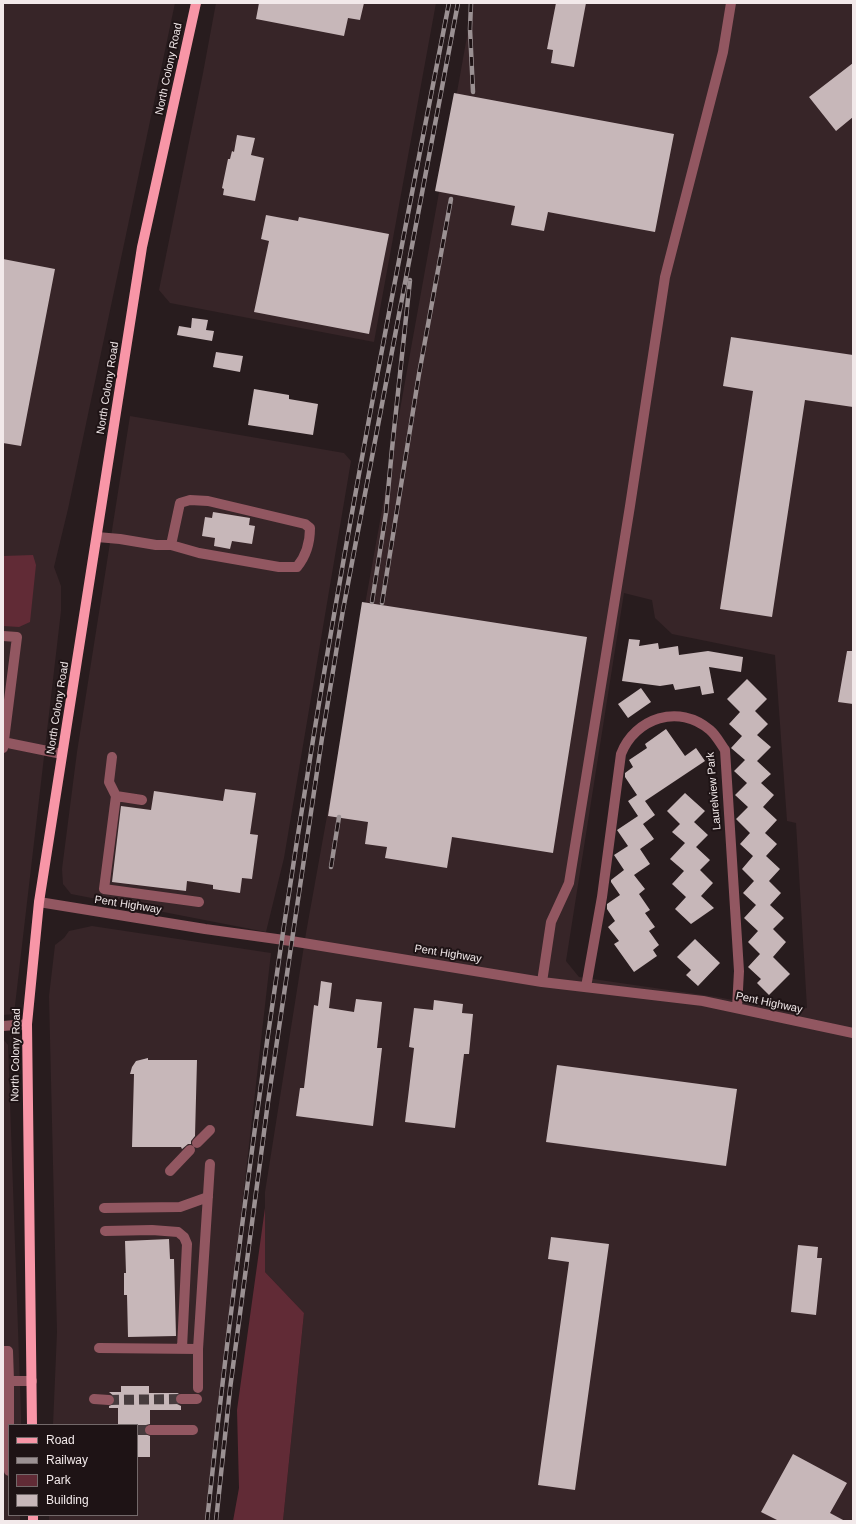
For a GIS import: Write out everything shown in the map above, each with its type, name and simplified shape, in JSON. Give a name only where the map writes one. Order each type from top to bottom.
[{"type":"main road","name":"North Colony Road","points":[[32,1424],[27,1024],[39,902],[142,247],[196,3]]},
{"type":"street","points":[[542,982],[551,922],[569,883],[629,514],[665,277],[723,52],[731,3]]},
{"type":"street","points":[[97,537],[156,545],[171,545],[200,553],[272,566],[297,567],[304,558],[310,535],[310,528],[305,524],[208,501],[190,500],[180,503],[171,545]]},
{"type":"street","points":[[3,636],[17,637],[3,744],[62,754]]},
{"type":"street","name":"Laurelview Park","points":[[586,987],[602,897],[621,754],[630,738],[638,729],[646,724],[663,717],[682,717],[697,721],[710,729],[725,750],[739,971],[737,1008]]},
{"type":"street","points":[[112,757],[109,782],[116,796],[104,889],[199,902]]},
{"type":"street","points":[[116,796],[142,800]]},
{"type":"street","name":"Pent Highway","points":[[39,902],[542,982],[703,1001],[853,1033]]},
{"type":"street","points":[[3,1026],[27,1024]]},
{"type":"street","points":[[170,1171],[210,1130]]},
{"type":"street","points":[[198,1388],[198,1348],[210,1164]]},
{"type":"street","points":[[104,1208],[180,1207],[208,1196]]},
{"type":"street","points":[[105,1231],[152,1230],[178,1232],[184,1237],[187,1244],[187,1252],[182,1348]]},
{"type":"street","points":[[187,1252],[204,1255]]},
{"type":"street","points":[[99,1348],[198,1348]]},
{"type":"street","points":[[3,1351],[8,1351],[8,1424]]},
{"type":"street","points":[[9,1381],[32,1381]]},
{"type":"street","points":[[94,1399],[109,1400]]},
{"type":"street","points":[[181,1399],[197,1399]]},
{"type":"street","points":[[7,1471],[8,1426]]},
{"type":"street","points":[[150,1430],[193,1430]]},
{"type":"shaded area","points":[[3,3],[175,3],[68,509],[54,567],[61,586],[61,611],[14,1014],[3,1015]]},
{"type":"shaded area","points":[[216,3],[436,3],[374,342],[170,303],[159,290]]},
{"type":"shaded area","points":[[473,3],[853,3],[853,1521],[283,1521],[304,1313],[265,1272],[265,1192],[306,933]],"holes":[[[624,593],[652,600],[655,618],[672,634],[775,655],[787,821],[796,823],[807,1008],[786,1010],[717,997],[579,977],[566,961]]]},
{"type":"shaded area","points":[[130,416],[344,453],[351,461],[284,858],[266,932],[71,894],[63,884],[62,869],[77,752]]},
{"type":"shaded area","points":[[92,926],[271,953],[206,1521],[49,1521],[49,1516],[138,1516],[138,1424],[53,1424],[57,1332],[49,996],[55,945],[64,938],[69,931]]},
{"type":"shaded area","points":[[3,1039],[8,1045],[21,1424],[8,1424],[8,1516],[20,1516],[20,1521],[3,1521]]},
{"type":"green space","points":[[33,555],[36,565],[30,622],[19,627],[3,626],[3,556]]},
{"type":"green space","points":[[265,1208],[265,1272],[304,1313],[283,1521],[233,1521],[239,1488],[237,1410]]},
{"type":"building","points":[[259,3],[364,3],[360,20],[348,18],[344,36],[256,19]]},
{"type":"building","points":[[556,3],[586,3],[574,67],[551,63],[553,50],[547,49]]},
{"type":"building","points":[[853,63],[853,117],[836,131],[809,97]]},
{"type":"building","points":[[454,93],[674,134],[655,232],[548,212],[544,231],[511,225],[515,206],[435,191]]},
{"type":"building","points":[[237,135],[255,138],[251,155],[264,158],[255,201],[223,195],[224,189],[222,188],[228,159],[230,159],[232,151],[234,152]]},
{"type":"building","points":[[266,215],[298,221],[299,217],[389,234],[369,334],[254,312],[269,241],[261,239]]},
{"type":"building","points":[[3,259],[55,269],[21,446],[3,443]]},
{"type":"building","points":[[192,318],[208,320],[206,330],[214,331],[212,341],[177,335],[179,326],[191,328]]},
{"type":"building","points":[[731,337],[853,355],[853,407],[805,400],[772,617],[720,609],[753,391],[723,386]]},
{"type":"building","points":[[216,352],[243,356],[240,372],[213,367]]},
{"type":"building","points":[[254,389],[289,395],[289,399],[318,404],[313,435],[248,425]]},
{"type":"building","points":[[213,512],[250,518],[249,525],[255,526],[252,544],[232,541],[230,549],[214,546],[215,538],[202,536],[205,517],[212,518]]},
{"type":"building","points":[[362,602],[587,637],[553,853],[452,837],[447,868],[385,858],[387,847],[365,844],[368,822],[328,816]]},
{"type":"building","points":[[629,639],[640,640],[639,646],[658,643],[659,649],[678,646],[679,655],[708,651],[743,657],[741,672],[709,667],[714,693],[702,695],[700,686],[675,690],[673,684],[660,686],[622,681]]},
{"type":"building","points":[[847,651],[853,651],[853,704],[838,702]]},
{"type":"building","points":[[747,679],[767,699],[755,711],[768,724],[757,735],[771,747],[757,761],[771,774],[761,783],[774,795],[763,807],[777,820],[765,833],[777,844],[766,856],[780,869],[769,881],[781,893],[770,905],[784,918],[773,929],[786,942],[773,957],[790,974],[769,995],[757,983],[761,979],[748,967],[760,954],[748,942],[758,931],[744,918],[756,905],[743,893],[754,881],[742,869],[753,856],[740,844],[750,833],[736,819],[748,807],[735,795],[747,783],[734,771],[745,760],[731,748],[742,736],[729,724],[740,712],[727,699]]},
{"type":"building","points":[[641,688],[651,702],[628,718],[618,704]]},
{"type":"building","points":[[666,729],[685,756],[696,748],[705,761],[645,801],[655,815],[643,824],[654,839],[640,849],[650,864],[634,875],[645,889],[639,894],[650,910],[645,913],[655,927],[649,931],[659,945],[653,950],[657,956],[634,972],[614,944],[619,941],[608,927],[615,921],[607,909],[607,904],[620,895],[611,880],[624,870],[614,855],[628,846],[617,830],[638,816],[628,801],[637,795],[625,777],[625,773],[633,767],[629,760],[647,748],[645,744]]},
{"type":"building","points":[[225,789],[256,793],[250,834],[258,835],[252,879],[242,878],[240,893],[213,889],[213,885],[187,881],[186,891],[112,882],[121,806],[151,810],[154,791],[223,801]]},
{"type":"building","points":[[685,793],[705,811],[694,822],[708,835],[696,847],[710,860],[700,870],[713,883],[701,896],[714,908],[691,924],[675,909],[686,897],[672,884],[684,871],[670,859],[685,843],[672,832],[680,824],[667,811]]},
{"type":"building","points":[[695,939],[720,963],[698,986],[686,975],[691,970],[677,957]]},
{"type":"building","points":[[321,981],[332,983],[329,1008],[354,1012],[356,999],[382,1002],[377,1048],[382,1048],[373,1126],[296,1116],[300,1088],[304,1088],[314,1005],[318,1006]]},
{"type":"building","points":[[434,1000],[463,1004],[462,1013],[473,1014],[469,1054],[464,1054],[455,1128],[405,1122],[414,1048],[409,1047],[414,1008],[433,1010]]},
{"type":"building","points":[[148,1058],[148,1060],[197,1060],[195,1136],[191,1141],[191,1144],[188,1144],[182,1149],[181,1147],[132,1147],[134,1074],[130,1074],[136,1061]]},
{"type":"building","points":[[557,1065],[737,1089],[726,1166],[546,1142]]},
{"type":"building","points":[[551,1237],[609,1244],[575,1490],[538,1485],[569,1262],[548,1259]]},
{"type":"building","points":[[169,1239],[170,1259],[174,1259],[176,1336],[128,1337],[127,1295],[124,1295],[124,1273],[126,1273],[125,1241]]},
{"type":"building","points":[[798,1245],[818,1247],[817,1258],[822,1258],[816,1315],[791,1312]]},
{"type":"building","points":[[121,1386],[149,1386],[149,1393],[179,1393],[176,1395],[175,1399],[177,1404],[181,1406],[181,1410],[150,1410],[150,1424],[146,1425],[144,1430],[145,1434],[150,1436],[150,1457],[138,1457],[138,1424],[118,1424],[118,1408],[109,1408],[109,1406],[114,1404],[115,1397],[109,1392],[121,1392]]},
{"type":"building","points":[[793,1454],[847,1483],[830,1513],[845,1521],[779,1521],[761,1512]]},
{"type":"tunnel","points":[[109,1400],[181,1399]]},
{"type":"tunnel","points":[[138,1430],[150,1430]]},
{"type":"railway","points":[[207,1521],[229,1325],[268,1032],[313,740],[361,463],[449,3]]},
{"type":"railway","points":[[216,1521],[230,1389],[268,1102],[322,738],[343,610],[458,3]]},
{"type":"railway","points":[[471,3],[470,29],[473,92]]},
{"type":"railway","points":[[382,603],[419,374],[451,199]]},
{"type":"railway","points":[[372,602],[386,513],[410,280]]},
{"type":"railway","points":[[331,867],[339,817]]}]
